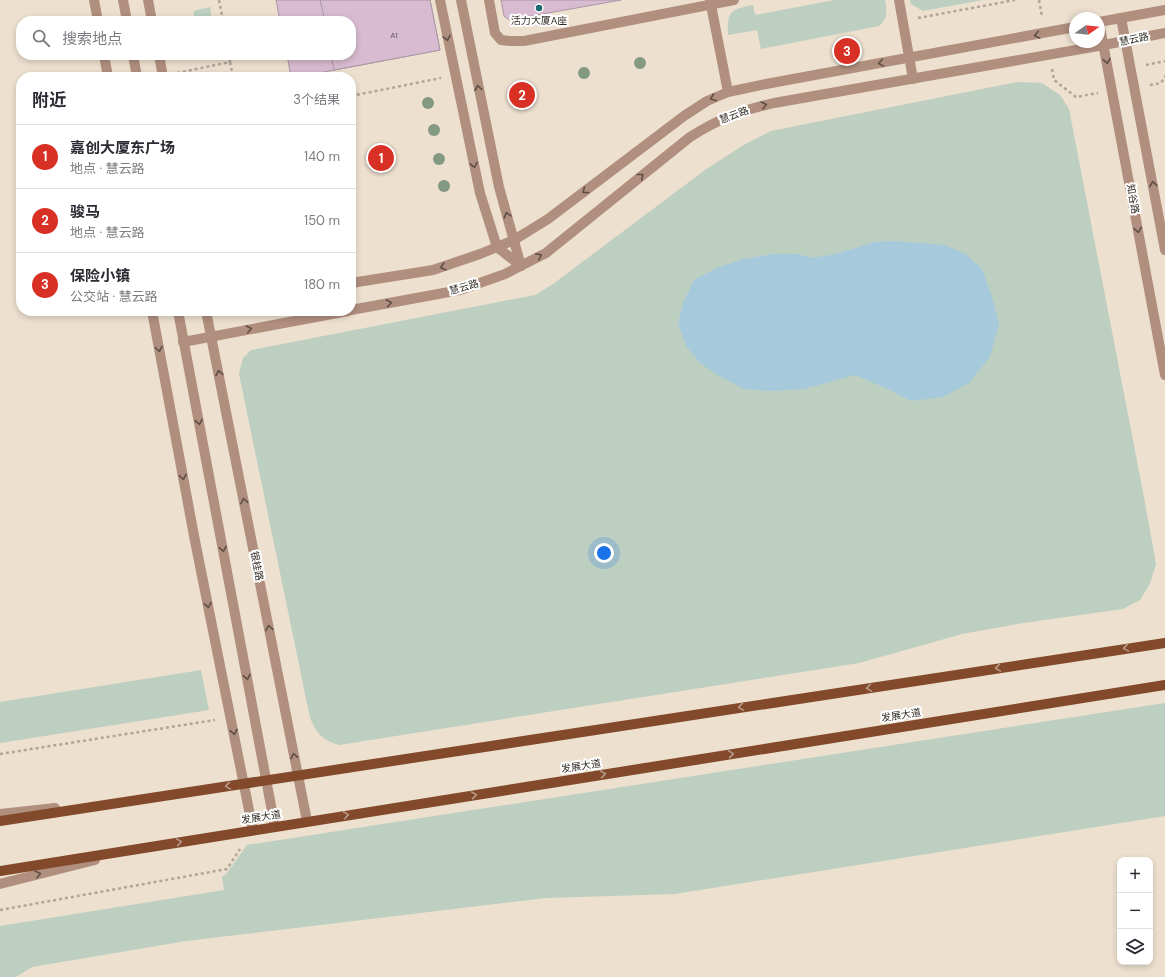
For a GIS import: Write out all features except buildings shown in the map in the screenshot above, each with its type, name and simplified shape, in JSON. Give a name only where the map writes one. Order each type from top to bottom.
[{"type":"main road","points":[[0,821],[1165,642]]},
{"type":"main road","name":"发展大道","points":[[0,871],[1165,685]]},
{"type":"street","points":[[94,0],[97,16]]},
{"type":"street","points":[[123,0],[126,16]]},
{"type":"street","points":[[148,0],[151,16]]},
{"type":"street","points":[[440,0],[480,193],[497,247],[521,266]]},
{"type":"street","points":[[461,0],[498,187],[521,266]]},
{"type":"street","points":[[489,0],[495,33],[500,40],[510,41],[524,41],[710,2],[734,0]]},
{"type":"street","points":[[899,0],[913,79]]},
{"type":"street","points":[[710,2],[728,92]]},
{"type":"street","points":[[1105,21],[1165,10]]},
{"type":"street","points":[[1121,18],[1132,68],[1165,250]]},
{"type":"street","points":[[356,283],[433,270],[514,240],[548,219],[684,116],[707,101],[728,92],[1069,28]]},
{"type":"street","name":"慧云路","points":[[1105,45],[1165,33]]},
{"type":"street","name":"慧云路","points":[[356,310],[460,290],[505,274],[546,253],[690,137],[710,124],[728,116],[774,103],[1088,48]]},
{"type":"street","name":"知谷路","points":[[1105,48],[1165,375]]},
{"type":"street","points":[[105,60],[107,72]]},
{"type":"street","points":[[134,60],[136,72]]},
{"type":"street","points":[[160,60],[162,72]]},
{"type":"street","points":[[153,316],[253,830]]},
{"type":"street","points":[[180,316],[183,342],[275,827]]},
{"type":"street","name":"银桂路","points":[[207,316],[307,821]]},
{"type":"street","name":"慧云路","points":[[183,342],[322,316]]},
{"type":"street","points":[[0,814],[129,801]]},
{"type":"street","points":[[0,884],[141,848]]},
{"type":"path","points":[[219,0],[221,16]]},
{"type":"path","points":[[902,21],[1002,1],[1016,0]]},
{"type":"path","points":[[1039,0],[1045,33]]},
{"type":"path","points":[[1049,55],[1054,80],[1076,97],[1113,91]]},
{"type":"path","points":[[1132,68],[1165,61]]},
{"type":"path","points":[[182,72],[230,62],[232,72]]},
{"type":"path","points":[[356,95],[455,75]]},
{"type":"path","points":[[1135,87],[1161,83],[1165,76]]},
{"type":"path","points":[[0,754],[231,718]]},
{"type":"path","points":[[0,910],[226,868],[253,830]]},
{"type":"green space","points":[[834,0],[885,0],[886,11],[884,20],[879,26],[761,49],[757,30],[728,35],[729,16],[739,8],[753,5],[755,15]]},
{"type":"green space","points":[[910,0],[983,0],[923,11],[911,4]]},
{"type":"green space","points":[[210,7],[211,16],[194,16],[193,11]]},
{"type":"green space","points":[[1017,82],[1042,83],[1060,95],[1069,109],[1156,564],[1150,584],[1140,600],[1123,609],[1023,623],[962,634],[859,663],[339,745],[328,741],[321,736],[315,729],[310,718],[239,374],[243,358],[251,350],[535,295],[553,284],[705,170],[742,146],[771,131]]},
{"type":"green space","points":[[201,670],[209,710],[0,743],[0,702]]},
{"type":"green space","points":[[1165,703],[1165,816],[675,894],[546,898],[186,941],[32,967],[16,977],[0,977],[0,926],[224,890],[222,877],[227,873],[247,845]]},
{"type":"water","points":[[896,241],[944,245],[966,254],[982,269],[992,297],[999,323],[990,357],[969,383],[943,397],[911,401],[855,375],[804,389],[772,391],[744,389],[719,376],[700,363],[686,346],[678,323],[683,303],[694,280],[717,268],[744,259],[773,254],[797,254],[813,258],[836,254],[874,242]]},
{"type":"place","name":"活力大厦A座","points":[[539,8]]},
{"type":"place","name":"保险小镇","points":[[847,51]]},
{"type":"place","name":"骏马","points":[[522,95]]},
{"type":"place","name":"嘉创大厦东广场","points":[[381,158]]}]
